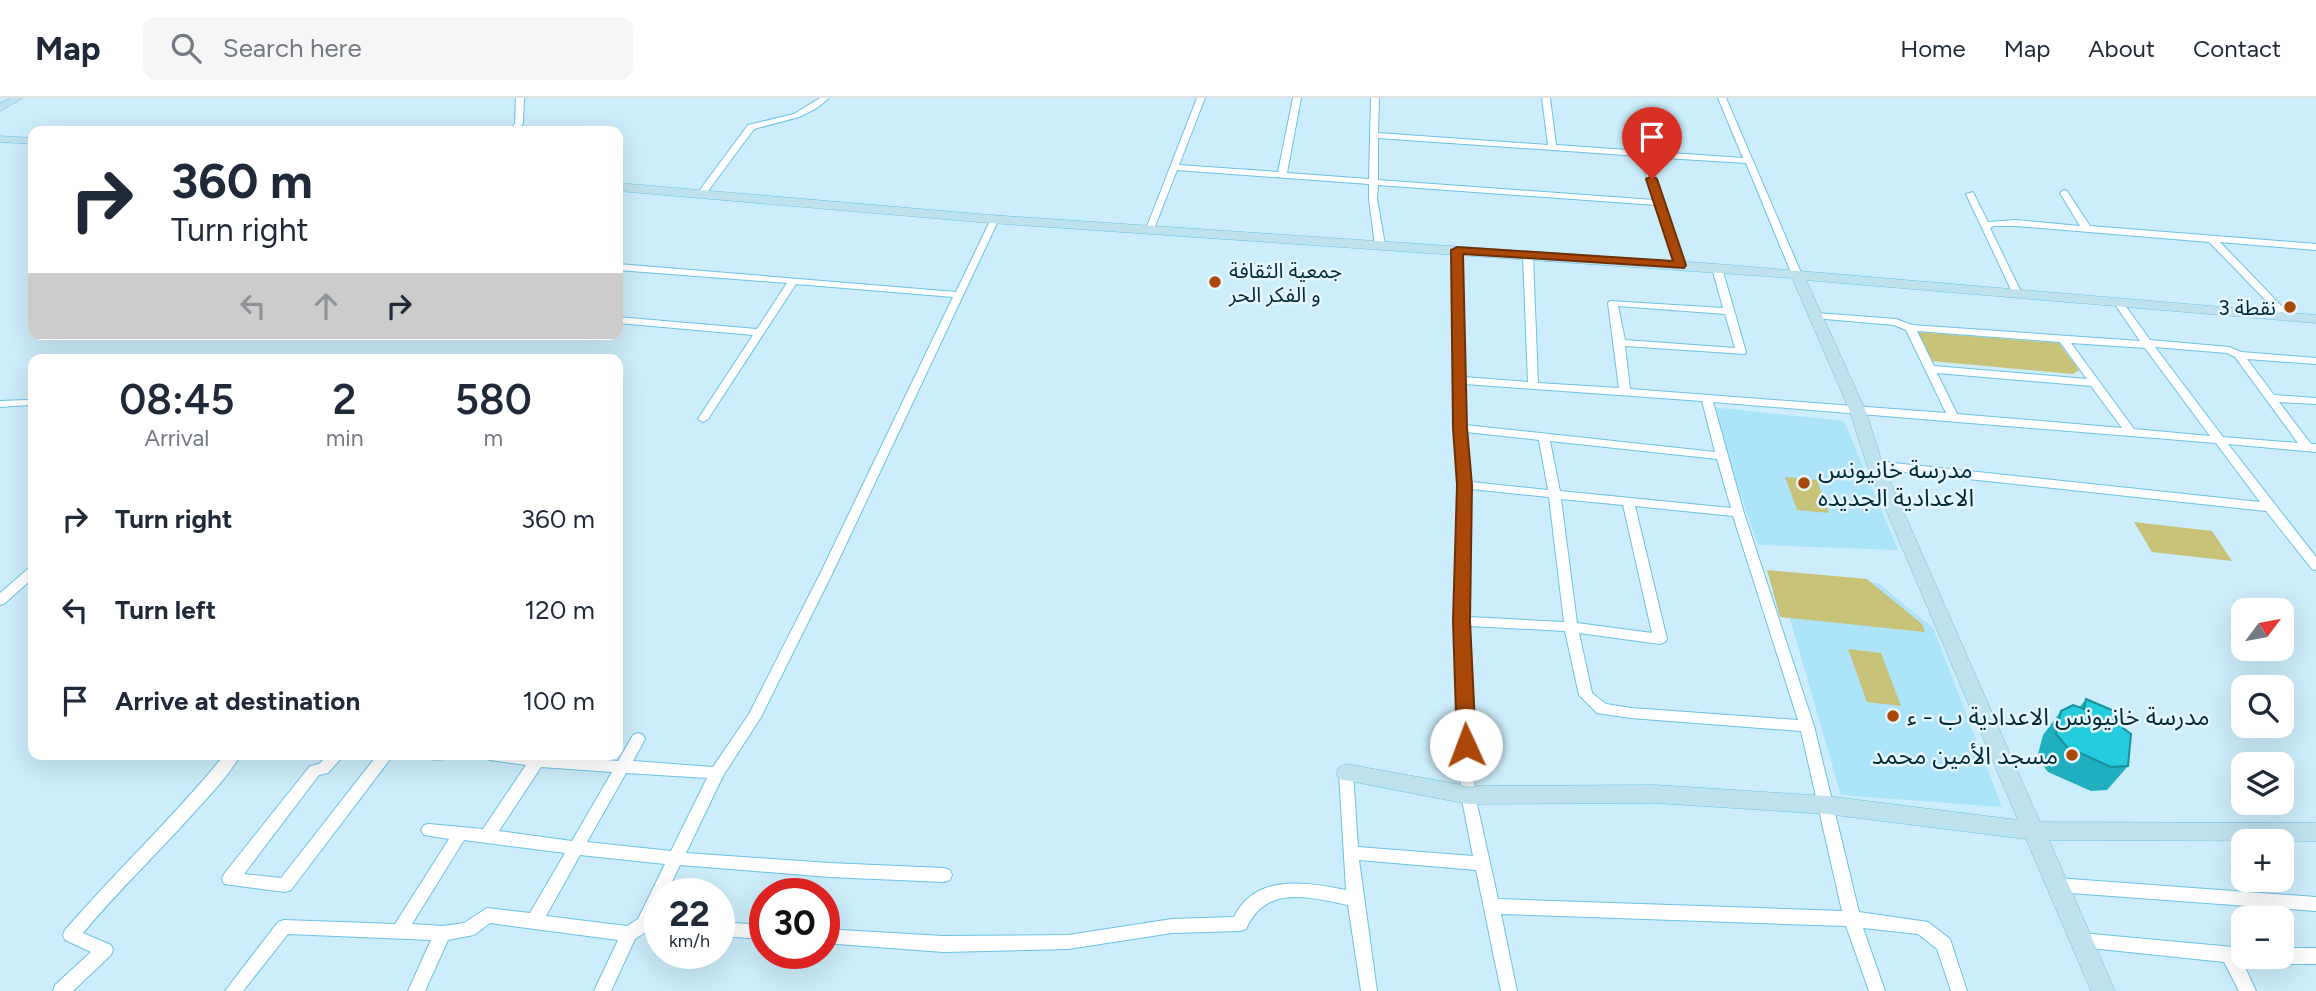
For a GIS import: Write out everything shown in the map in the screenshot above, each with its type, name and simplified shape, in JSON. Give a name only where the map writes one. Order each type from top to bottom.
[{"type":"street","points":[[0,108],[18,98]]},
{"type":"street","points":[[517,126],[520,98]]},
{"type":"street","points":[[702,193],[751,127],[789,120],[825,98]]},
{"type":"street","points":[[1150,229],[1201,98]]},
{"type":"street","points":[[1282,175],[1297,98]]},
{"type":"street","points":[[1375,98],[1373,182],[1380,245]]},
{"type":"street","points":[[1546,98],[1552,148]]},
{"type":"street","points":[[1722,98],[1857,409],[1874,465],[2103,991]]},
{"type":"street","points":[[1375,135],[1748,161]]},
{"type":"street","points":[[0,139],[28,141]]},
{"type":"street","points":[[1644,155],[1680,265]]},
{"type":"street","points":[[1174,167],[1660,203]]},
{"type":"street","points":[[623,187],[995,219],[1680,265],[2316,319]]},
{"type":"street","points":[[2064,193],[2087,229]]},
{"type":"street","points":[[1970,194],[2017,294]]},
{"type":"street","points":[[667,878],[717,774],[754,718],[827,572],[995,219]]},
{"type":"street","points":[[1985,227],[1992,223],[2016,223],[2316,247]]},
{"type":"street","points":[[2212,239],[2286,316]]},
{"type":"street","points":[[1457,250],[1460,428],[1465,485],[1462,621],[1468,795],[1509,991]]},
{"type":"street","points":[[1528,256],[1532,384]]},
{"type":"street","points":[[623,267],[953,295]]},
{"type":"street","points":[[1620,343],[1741,352],[1727,311],[1717,268]]},
{"type":"street","points":[[703,419],[793,281]]},
{"type":"street","points":[[1625,391],[1613,303],[1727,311]]},
{"type":"street","points":[[2119,303],[2147,344],[2316,566]]},
{"type":"street","points":[[1817,316],[1896,323],[1910,328],[2229,349],[2239,355],[2311,448]]},
{"type":"street","points":[[623,320],[759,332]]},
{"type":"street","points":[[1910,328],[1952,417]]},
{"type":"street","points":[[2063,339],[2130,432]]},
{"type":"street","points":[[2239,355],[2316,361]]},
{"type":"street","points":[[1930,369],[2095,383]]},
{"type":"street","points":[[1459,380],[1857,409],[2311,448]]},
{"type":"street","points":[[1706,397],[1738,513],[1807,726],[1852,919],[1877,991]]},
{"type":"street","points":[[2271,398],[2316,401]]},
{"type":"street","points":[[0,404],[26,403]]},
{"type":"street","points":[[1460,428],[1721,456]]},
{"type":"street","points":[[1544,439],[1571,627],[1586,695],[1602,709],[1807,726]]},
{"type":"street","points":[[1874,465],[2270,507]]},
{"type":"street","points":[[1465,485],[1738,513]]},
{"type":"street","points":[[1462,621],[1571,627],[1660,639],[1628,501]]},
{"type":"street","points":[[0,600],[28,575]]},
{"type":"street","points":[[534,921],[638,739]]},
{"type":"street","points":[[61,991],[105,950],[71,935],[112,887],[200,796],[229,760]]},
{"type":"street","points":[[332,760],[323,769],[315,770],[230,879],[285,885],[382,760]]},
{"type":"street","points":[[530,760],[717,774]]},
{"type":"street","points":[[487,835],[537,761]]},
{"type":"street","points":[[1369,991],[1350,853],[1346,773],[1468,795],[1655,794],[1827,805],[2034,831],[2316,832]]},
{"type":"street","points":[[429,830],[676,859],[793,869],[944,875]]},
{"type":"street","points":[[400,930],[460,834]]},
{"type":"street","points":[[1350,853],[1483,864]]},
{"type":"street","points":[[2057,885],[2316,904]]},
{"type":"street","points":[[840,937],[943,944],[1068,942],[1172,926],[1240,924],[1242,914],[1255,902],[1288,889],[1355,899]]},
{"type":"street","points":[[1491,906],[1852,919],[1922,927],[1944,944],[1958,991]]},
{"type":"street","points":[[233,991],[284,927],[443,933],[468,930],[487,915],[534,921],[644,928]]},
{"type":"street","points":[[601,991],[644,928]]},
{"type":"street","points":[[416,991],[443,933]]},
{"type":"street","points":[[2081,940],[2231,955]]},
{"type":"street","points":[[2294,956],[2316,956]]},
{"type":"street","points":[[2241,969],[2248,991]]},
{"type":"shaded area","points":[[1915,332],[2059,343],[2079,370],[2073,374],[1932,361]]},
{"type":"shaded area","name":"مدرسة خانيونس الاعدادية الجديده","points":[[1710,407],[1844,421],[1898,550],[1758,545]]},
{"type":"shaded area","points":[[1785,477],[1817,480],[1829,513],[1797,510]]},
{"type":"shaded area","points":[[2134,522],[2212,531],[2232,561],[2152,552]]},
{"type":"shaded area","points":[[1767,570],[1867,579],[1922,624],[1925,632],[1780,617]]},
{"type":"shaded area","name":"مدرسة خانيونس الاعدادية ب - ء","points":[[1777,574],[1878,583],[1933,628],[2002,807],[1841,795]]},
{"type":"shaded area","points":[[1848,649],[1881,653],[1901,706],[1867,702]]},
{"type":"building","points":[[2086,699],[2126,716],[2123,728],[2131,734],[2128,766],[2111,767],[2067,747],[2056,734],[2061,711],[2073,705],[2084,709]]},
{"type":"place","name":"جمعية الثقافة و الفكر الحر","points":[[1215,282]]},
{"type":"place","name":"نقطة 3","points":[[2290,307]]},
{"type":"place","name":"مدرسة خانيونس الاعدادية الجديده","points":[[1804,483]]},
{"type":"place","name":"مدرسة خانيونس الاعدادية ب - ء","points":[[1893,716]]},
{"type":"place","name":"مسجد الأمين محمد","points":[[2072,755]]},
{"type":"route","points":[[1466,745],[1462,621],[1465,485],[1460,428],[1457,250],[1680,265],[1652,179]]}]
